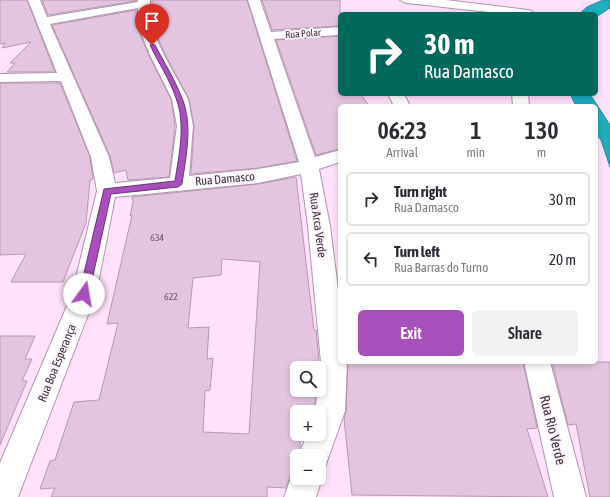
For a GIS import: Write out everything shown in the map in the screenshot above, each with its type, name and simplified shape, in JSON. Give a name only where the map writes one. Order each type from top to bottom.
[{"type":"street","name":"Rua Boa Esperança","points":[[3,489],[84,294],[107,191],[100,157],[34,0]]},
{"type":"street","name":"Rua Arca Verde","points":[[254,0],[309,165],[319,226],[334,362],[330,411],[316,449]]},
{"type":"street","points":[[406,0],[532,11]]},
{"type":"street","points":[[42,22],[144,2],[144,25],[157,55],[180,98],[185,126],[178,184]]},
{"type":"street","name":"Rua Polar","points":[[266,36],[338,31]]},
{"type":"street","points":[[0,78],[67,77]]},
{"type":"street","name":"Rua Damasco","points":[[107,191],[258,176],[290,171],[338,157]]},
{"type":"street","name":"Rua Rio Verde","points":[[537,364],[570,497]]},
{"type":"street","points":[[300,497],[304,485]]},
{"type":"water","points":[[603,0],[610,0],[610,8],[598,16],[598,12],[581,12],[587,7]]},
{"type":"water","points":[[571,96],[591,96],[596,104],[575,104]]},
{"type":"water","points":[[598,106],[610,125],[610,167],[601,140],[598,136]]},
{"type":"building","points":[[0,0],[27,0],[55,72],[7,72],[15,63],[10,63],[31,42],[2,48],[5,43],[0,44]]},
{"type":"building","points":[[42,0],[136,0],[136,1],[48,15]]},
{"type":"building","points":[[152,0],[247,0],[297,161],[258,168],[191,174],[194,126],[189,99],[165,54],[152,25]]},
{"type":"building","points":[[262,0],[340,0],[338,26],[272,30]]},
{"type":"building","points":[[136,10],[137,26],[149,56],[171,99],[175,126],[169,177],[128,180],[126,170],[114,173],[110,156],[52,25]]},
{"type":"building","points":[[338,36],[338,96],[362,96],[368,104],[338,104],[338,150],[316,155],[276,40]]},
{"type":"building","points":[[0,83],[60,83],[90,157],[93,179],[90,180],[86,223],[63,282],[11,282],[26,254],[0,255]]},
{"type":"building","points":[[296,177],[319,361],[290,361],[290,397],[315,397],[315,405],[290,405],[290,441],[300,441],[300,448],[290,449],[290,476],[286,488],[267,487],[267,497],[51,497],[55,488],[40,489],[50,461],[55,460],[74,402],[99,400],[118,323],[107,324],[132,215],[130,216],[133,202],[132,197],[258,184]],"holes":[[[222,259],[260,262],[249,434],[203,432],[205,391],[210,390],[213,358],[207,359],[209,327],[188,328],[193,278],[221,275]]]},
{"type":"building","points":[[0,336],[35,336],[25,359],[32,359],[22,381],[27,381],[0,445]]},
{"type":"building","points":[[598,362],[610,362],[610,497],[590,497],[576,424],[568,425],[553,364],[598,364]]},
{"type":"building","points":[[348,364],[523,364],[537,428],[527,429],[548,497],[352,495],[344,419],[346,411]]},
{"type":"route","points":[[84,294],[107,191],[178,184],[185,126],[180,98],[152,45]]}]
